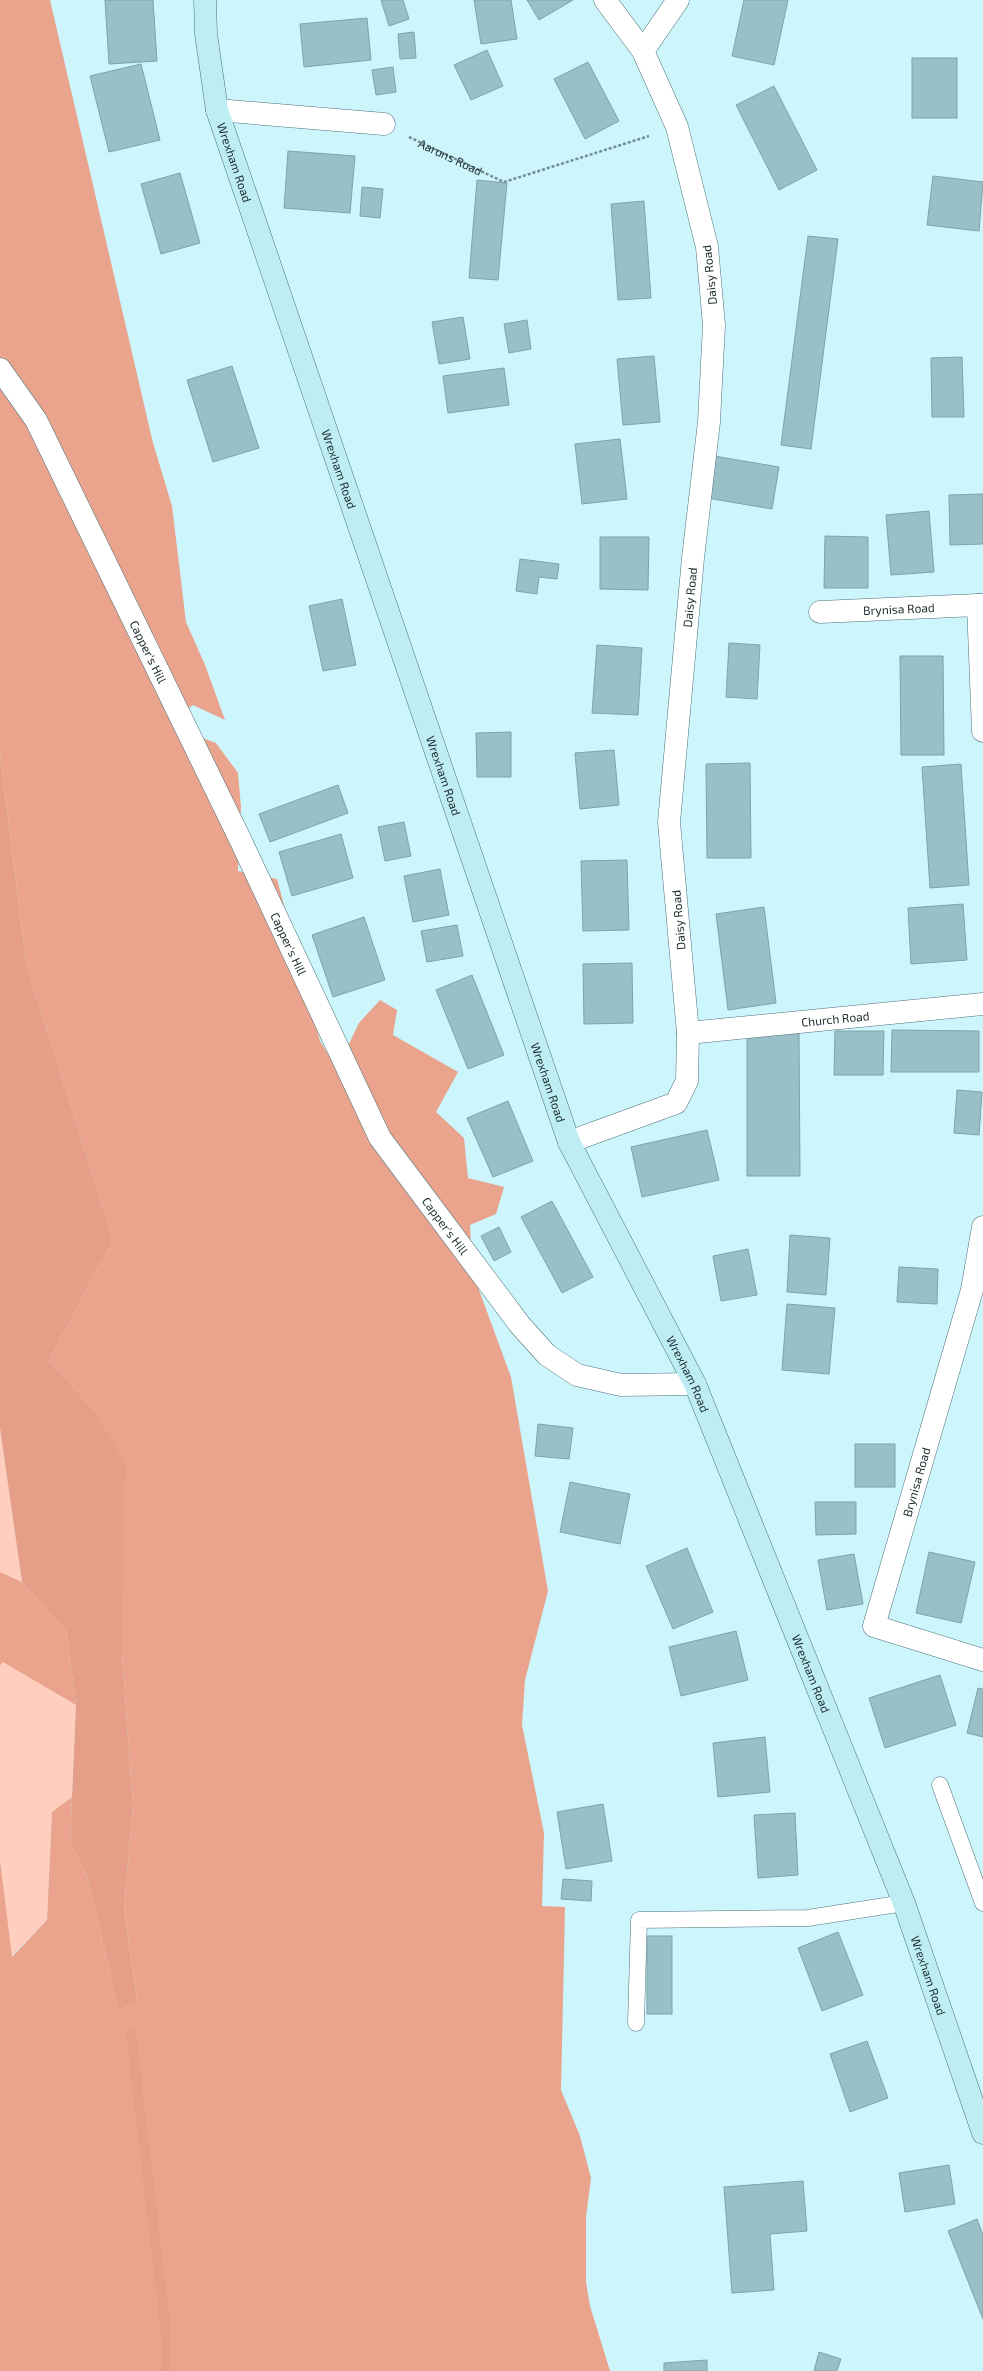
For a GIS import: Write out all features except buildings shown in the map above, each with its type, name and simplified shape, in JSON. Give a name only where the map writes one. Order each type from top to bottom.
[{"type":"main road","name":"Wrexham Road","points":[[204,0],[206,34],[217,110],[570,1142],[695,1384],[904,1903],[983,2133]]},
{"type":"street","name":"Daisy Road","points":[[570,1142],[676,1103],[686,1081],[688,1033],[669,822],[693,558],[709,422],[714,325],[707,247],[677,127],[643,51],[605,0]]},
{"type":"street","points":[[643,51],[678,0]]},
{"type":"street","points":[[217,110],[384,124]]},
{"type":"street","name":"Capper's Hill","points":[[0,369],[36,420],[243,846],[380,1138],[520,1325],[547,1355],[577,1375],[621,1385],[695,1384]]},
{"type":"street","name":"Brynisa Road","points":[[820,612],[981,605],[983,732]]},
{"type":"street","name":"Church Road","points":[[688,1033],[983,1004]]},
{"type":"street","name":"Brynisa Road","points":[[983,1227],[972,1290],[874,1626],[983,1660]]},
{"type":"lane","points":[[940,1785],[983,1903]]},
{"type":"lane","points":[[636,2023],[639,1920],[808,1918],[904,1903]]},
{"type":"path","name":"Aarons Road","points":[[384,124],[504,182],[677,127]]},
{"type":"shaded area","points":[[0,0],[50,0],[153,443],[172,506],[186,622],[205,665],[225,720],[193,705],[176,717],[176,728],[216,743],[238,773],[241,807],[238,871],[277,879],[320,1041],[337,1069],[359,1023],[380,1000],[397,1010],[393,1035],[458,1072],[436,1112],[464,1138],[468,1178],[504,1187],[496,1214],[470,1225],[472,1271],[511,1377],[548,1591],[525,1680],[522,1725],[544,1833],[542,1906],[565,1907],[561,2090],[580,2136],[591,2178],[586,2217],[586,2282],[590,2306],[610,2371],[0,2371],[0,1860],[12,1957],[47,1920],[52,1812],[72,1797],[70,1843],[87,1876],[119,2011],[137,2001],[124,1908],[133,1807],[122,1653],[95,1411],[49,1361],[113,1240],[26,963],[0,754]]},
{"type":"shaded area","points":[[0,754],[26,963],[113,1240],[49,1361],[95,1411],[125,1465],[122,1653],[133,1807],[124,1908],[137,2001],[119,2011],[87,1876],[70,1843],[76,1705],[66,1631],[22,1582],[0,1428]]},
{"type":"shaded area","points":[[0,1428],[22,1582],[0,1572]]},
{"type":"shaded area","points":[[0,1572],[22,1582],[66,1631],[76,1705],[3,1662],[0,1665]]},
{"type":"shaded area","points":[[3,1661],[76,1705],[72,1797],[52,1812],[47,1920],[11,1957],[0,1860],[0,1665]]},
{"type":"waterway","points":[[131,2033],[166,2333],[166,2371]]}]
